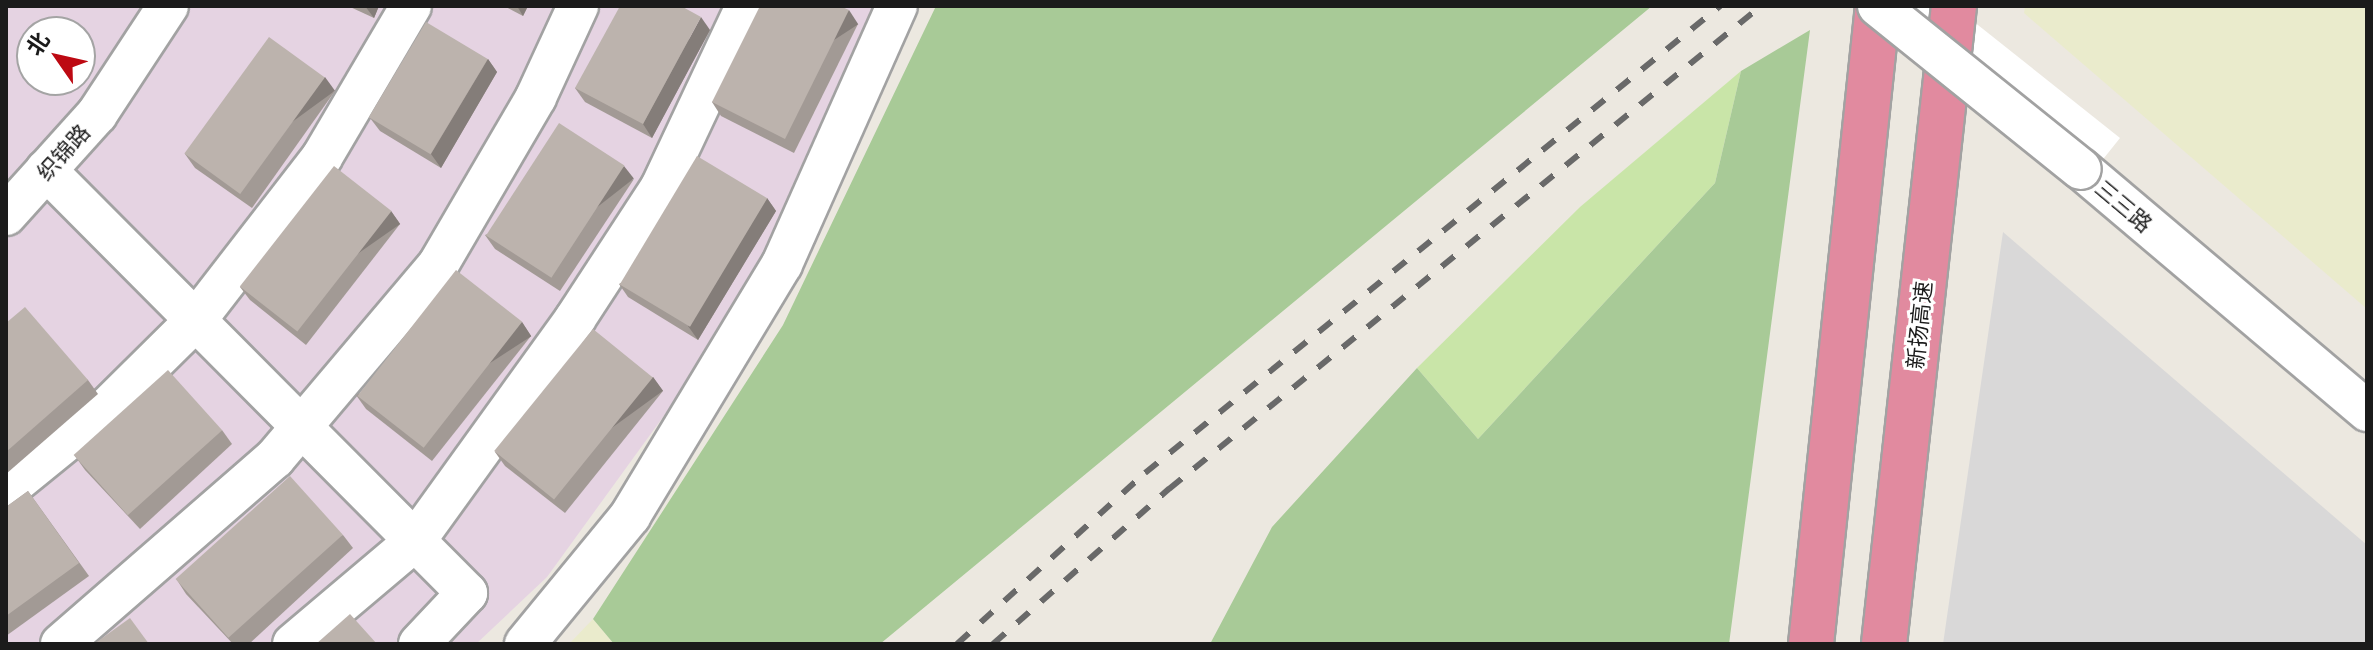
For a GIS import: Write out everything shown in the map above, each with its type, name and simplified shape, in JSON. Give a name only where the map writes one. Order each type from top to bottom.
[{"type":"highway","points":[[1811,644],[1878,6]]},
{"type":"highway","name":"新扬高速","points":[[1884,644],[1954,6]]},
{"type":"street","name":"织锦路","points":[[6,215],[97,114],[168,6]]},
{"type":"street","points":[[6,490],[108,407],[196,320],[322,157],[411,6]]},
{"type":"street","points":[[61,644],[303,428],[438,265],[536,97],[578,6]]},
{"type":"street","points":[[293,644],[415,541],[575,319],[661,187],[746,6]]},
{"type":"street","points":[[525,644],[630,516],[782,264],[897,6]]},
{"type":"street","name":"三三路","points":[[1878,6],[2081,169],[2367,411]]},
{"type":"street","points":[[46,170],[467,593],[419,644]]},
{"type":"shaded area","points":[[6,6],[873,6],[786,215],[692,377],[547,577],[476,644],[6,644]]},
{"type":"shaded area","points":[[2003,232],[2367,545],[2367,644],[1943,644]]},
{"type":"green space","points":[[936,6],[1652,6],[880,644],[614,644],[593,619],[783,325]]},
{"type":"green space","points":[[2025,6],[2367,6],[2367,309],[2024,13]]},
{"type":"green space","points":[[1810,30],[1729,644],[1210,644],[1272,527],[1417,368],[1478,439],[1715,183],[1741,71]]},
{"type":"green space","points":[[1741,71],[1715,183],[1478,439],[1417,368],[1580,207]]},
{"type":"green space","points":[[593,619],[614,644],[569,644]]},
{"type":"pier","points":[[1851,6],[1954,6],[2120,138],[2080,188]]},
{"type":"building","points":[[620,6],[681,6],[701,17],[643,124],[575,88]]},
{"type":"building","points":[[760,6],[840,6],[849,10],[785,139],[712,102]]},
{"type":"building","points":[[426,22],[488,59],[431,154],[369,117]]},
{"type":"building","points":[[269,37],[325,78],[240,194],[184,153]]},
{"type":"building","points":[[559,123],[624,165],[551,278],[486,235]]},
{"type":"building","points":[[697,156],[767,198],[690,327],[620,285]]},
{"type":"building","points":[[334,166],[392,211],[297,332],[240,287]]},
{"type":"building","points":[[456,270],[522,322],[424,448],[357,396]]},
{"type":"building","points":[[25,307],[88,380],[6,452],[6,323]]},
{"type":"building","points":[[593,329],[653,377],[554,499],[494,451]]},
{"type":"building","points":[[168,370],[222,430],[128,515],[74,455]]},
{"type":"building","points":[[290,476],[343,535],[228,638],[176,579]]},
{"type":"building","points":[[28,491],[79,563],[6,616],[6,507]]},
{"type":"building","points":[[350,614],[377,644],[316,644]]},
{"type":"building","points":[[130,618],[149,644],[94,644]]},
{"type":"railway","points":[[957,644],[1145,473],[1720,6]]},
{"type":"railway","points":[[993,644],[1169,489],[1761,6]]}]
